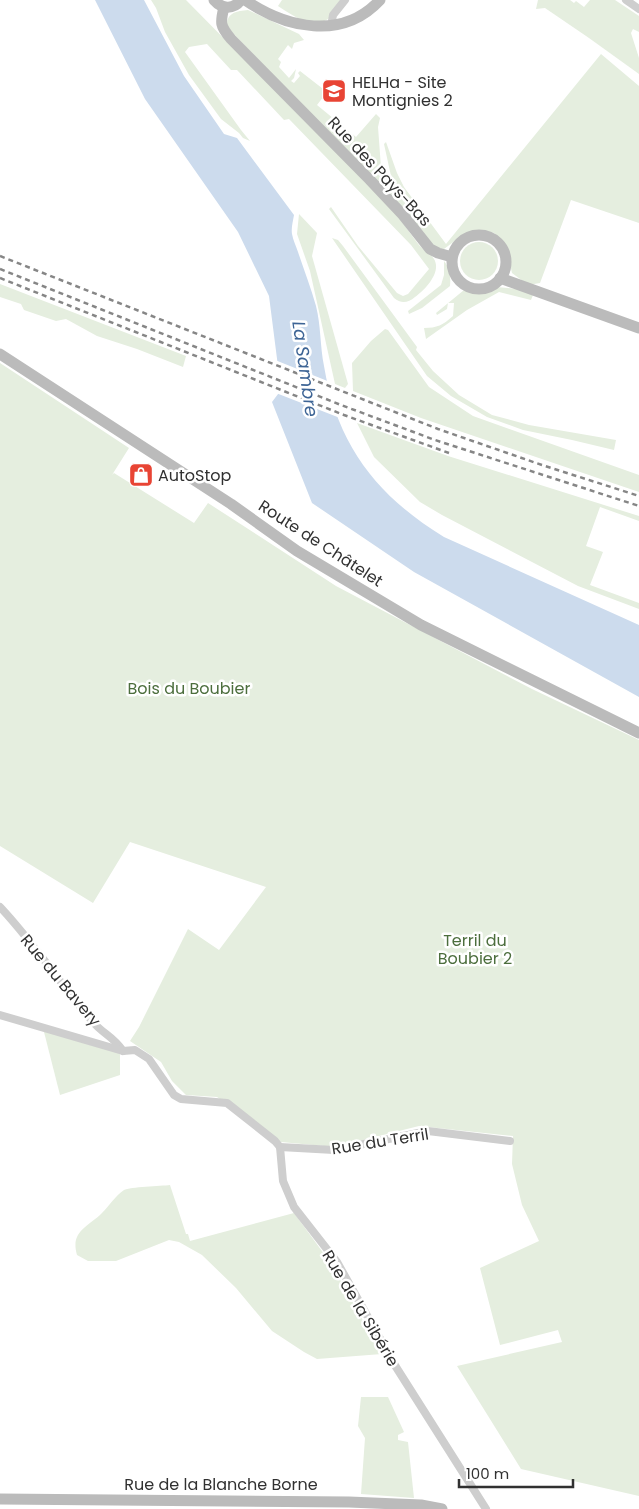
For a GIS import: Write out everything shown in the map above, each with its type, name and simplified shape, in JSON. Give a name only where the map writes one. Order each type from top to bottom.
[{"type":"street","points":[[219,3],[233,6],[241,0]]},
{"type":"street","points":[[245,0],[260,9],[296,24],[317,28],[331,26],[360,17],[380,0]]},
{"type":"street","points":[[331,26],[333,14],[345,0]]},
{"type":"street","points":[[626,0],[639,9]]},
{"type":"street","name":"Rue des Pays-Bas","points":[[219,3],[222,26],[231,39],[370,180],[403,215],[430,249],[438,254],[452,257]]},
{"type":"street","points":[[476,235],[493,239],[500,245],[506,262],[504,271],[494,284],[486,288],[477,289],[469,287],[456,275],[452,266],[452,257],[460,242],[476,235]]},
{"type":"street","points":[[500,278],[639,328]]},
{"type":"street","name":"Route de Châtelet","points":[[0,354],[231,504],[297,551],[421,625],[639,733]]},
{"type":"street","name":"Rue du Bavery","points":[[0,907],[94,1024],[117,1041],[123,1051]]},
{"type":"street","points":[[0,1015],[123,1051],[134,1050],[149,1059],[174,1095],[181,1099],[226,1103],[280,1147]]},
{"type":"street","name":"Rue du Terril","points":[[280,1147],[334,1150],[428,1131],[510,1141]]},
{"type":"street","name":"Rue de la Sibérie","points":[[280,1147],[283,1181],[294,1206],[337,1262],[396,1367],[486,1509]]},
{"type":"street","name":"Rue de la Blanche Borne","points":[[0,1499],[28,1504],[421,1506],[442,1509]]},
{"type":"green space","points":[[151,0],[186,0],[396,213],[419,245],[434,259],[436,264],[434,275],[423,290],[407,302],[394,298],[329,209],[331,207],[358,246],[397,293],[403,296],[408,294],[429,269],[411,245],[289,119],[284,120],[237,70],[231,70],[207,44],[189,47],[185,52],[250,141],[243,138],[221,119],[189,75],[165,32]]},
{"type":"green space","points":[[282,0],[343,0],[328,19],[315,23],[302,20],[278,6]]},
{"type":"green space","points":[[538,0],[570,0],[574,3],[576,1],[584,7],[590,0],[615,0],[639,16],[639,32],[633,29],[631,33],[639,58],[639,74],[545,8],[536,9]]},
{"type":"green space","points":[[248,10],[299,34],[304,40],[294,43],[292,49],[288,45],[278,59],[281,62],[279,67],[289,78],[296,69],[294,78],[291,81],[294,83],[300,76],[298,73],[300,71],[327,92],[317,105],[356,137],[376,114],[380,118],[378,127],[382,181],[377,183],[227,27],[230,16],[240,11]]},
{"type":"green space","points":[[601,54],[639,86],[639,223],[571,200],[540,283],[528,285],[512,273],[506,246],[494,233],[479,230],[460,237],[444,249],[434,247],[390,194],[391,176],[384,144],[386,142],[404,187],[446,244]]},
{"type":"green space","points":[[299,214],[317,233],[312,256],[348,384],[345,388],[335,384],[310,271],[297,234]]},
{"type":"green space","points":[[332,238],[338,240],[343,246],[417,347],[416,350],[433,371],[459,395],[492,415],[529,425],[616,440],[614,450],[523,430],[487,417],[451,396],[427,376]]},
{"type":"green space","points":[[479,242],[493,247],[498,261],[493,275],[479,280],[465,275],[460,261],[465,247]]},
{"type":"green space","points":[[444,261],[450,273],[450,286],[422,308],[409,314],[408,311],[441,285],[444,275]]},
{"type":"green space","points":[[0,284],[186,356],[183,367],[97,336],[66,319],[56,321],[24,310],[21,304],[0,297]]},
{"type":"green space","points":[[497,287],[517,289],[533,295],[531,300],[499,292],[467,310],[426,339],[424,328],[440,325],[453,316],[454,303],[448,303],[464,290],[484,293]]},
{"type":"green space","points":[[448,303],[447,309],[437,315],[436,313]]},
{"type":"green space","points":[[385,329],[388,330],[429,387],[473,416],[639,475],[639,492],[421,418],[353,391],[352,363],[371,341]]},
{"type":"green space","points":[[0,363],[129,448],[112,475],[114,473],[194,523],[208,503],[336,586],[532,689],[639,740],[639,1496],[521,1469],[457,1366],[562,1342],[558,1330],[500,1345],[480,1268],[539,1241],[522,1205],[512,1164],[513,1136],[419,1126],[335,1147],[281,1142],[217,1097],[186,1095],[172,1081],[161,1062],[130,1041],[139,1027],[188,929],[219,950],[266,887],[130,842],[93,903],[0,846]]},
{"type":"green space","points":[[357,423],[448,456],[639,516],[639,521],[600,507],[586,546],[603,552],[590,585],[639,603],[639,609],[578,586],[420,502],[374,457]]},
{"type":"green space","points":[[43,1028],[120,1050],[120,1075],[60,1095]]},
{"type":"green space","points":[[170,1185],[190,1241],[294,1213],[330,1262],[382,1354],[317,1359],[304,1352],[272,1331],[236,1288],[202,1255],[179,1242],[169,1240],[116,1261],[88,1261],[77,1255],[75,1247],[78,1235],[121,1192],[132,1188]]},
{"type":"green space","points":[[361,1397],[388,1397],[404,1432],[398,1435],[398,1440],[408,1442],[414,1498],[361,1494],[365,1438],[358,1426]]},
{"type":"water","name":"La Sambre","points":[[95,0],[144,0],[184,76],[224,134],[237,138],[294,215],[292,234],[316,306],[330,394],[350,444],[364,466],[380,486],[399,504],[444,537],[639,625],[639,697],[414,572],[312,503],[272,402],[281,390],[269,296],[238,232],[145,99]]},
{"type":"pier","points":[[275,360],[330,382],[340,418],[276,393],[278,390]]},
{"type":"railway","points":[[0,256],[438,429],[639,496]]},
{"type":"railway","points":[[0,269],[341,405],[435,440],[639,506]]},
{"type":"railway","points":[[0,278],[344,415],[449,453]]},
{"type":"place","name":"HELHa - Site Montignies 2","points":[[334,91]]},
{"type":"place","name":"AutoStop","points":[[141,475]]},
{"type":"park label","name":"Bois du Boubier","points":[[189,688]]},
{"type":"park label","name":"Terril du Boubier 2","points":[[475,949]]}]
